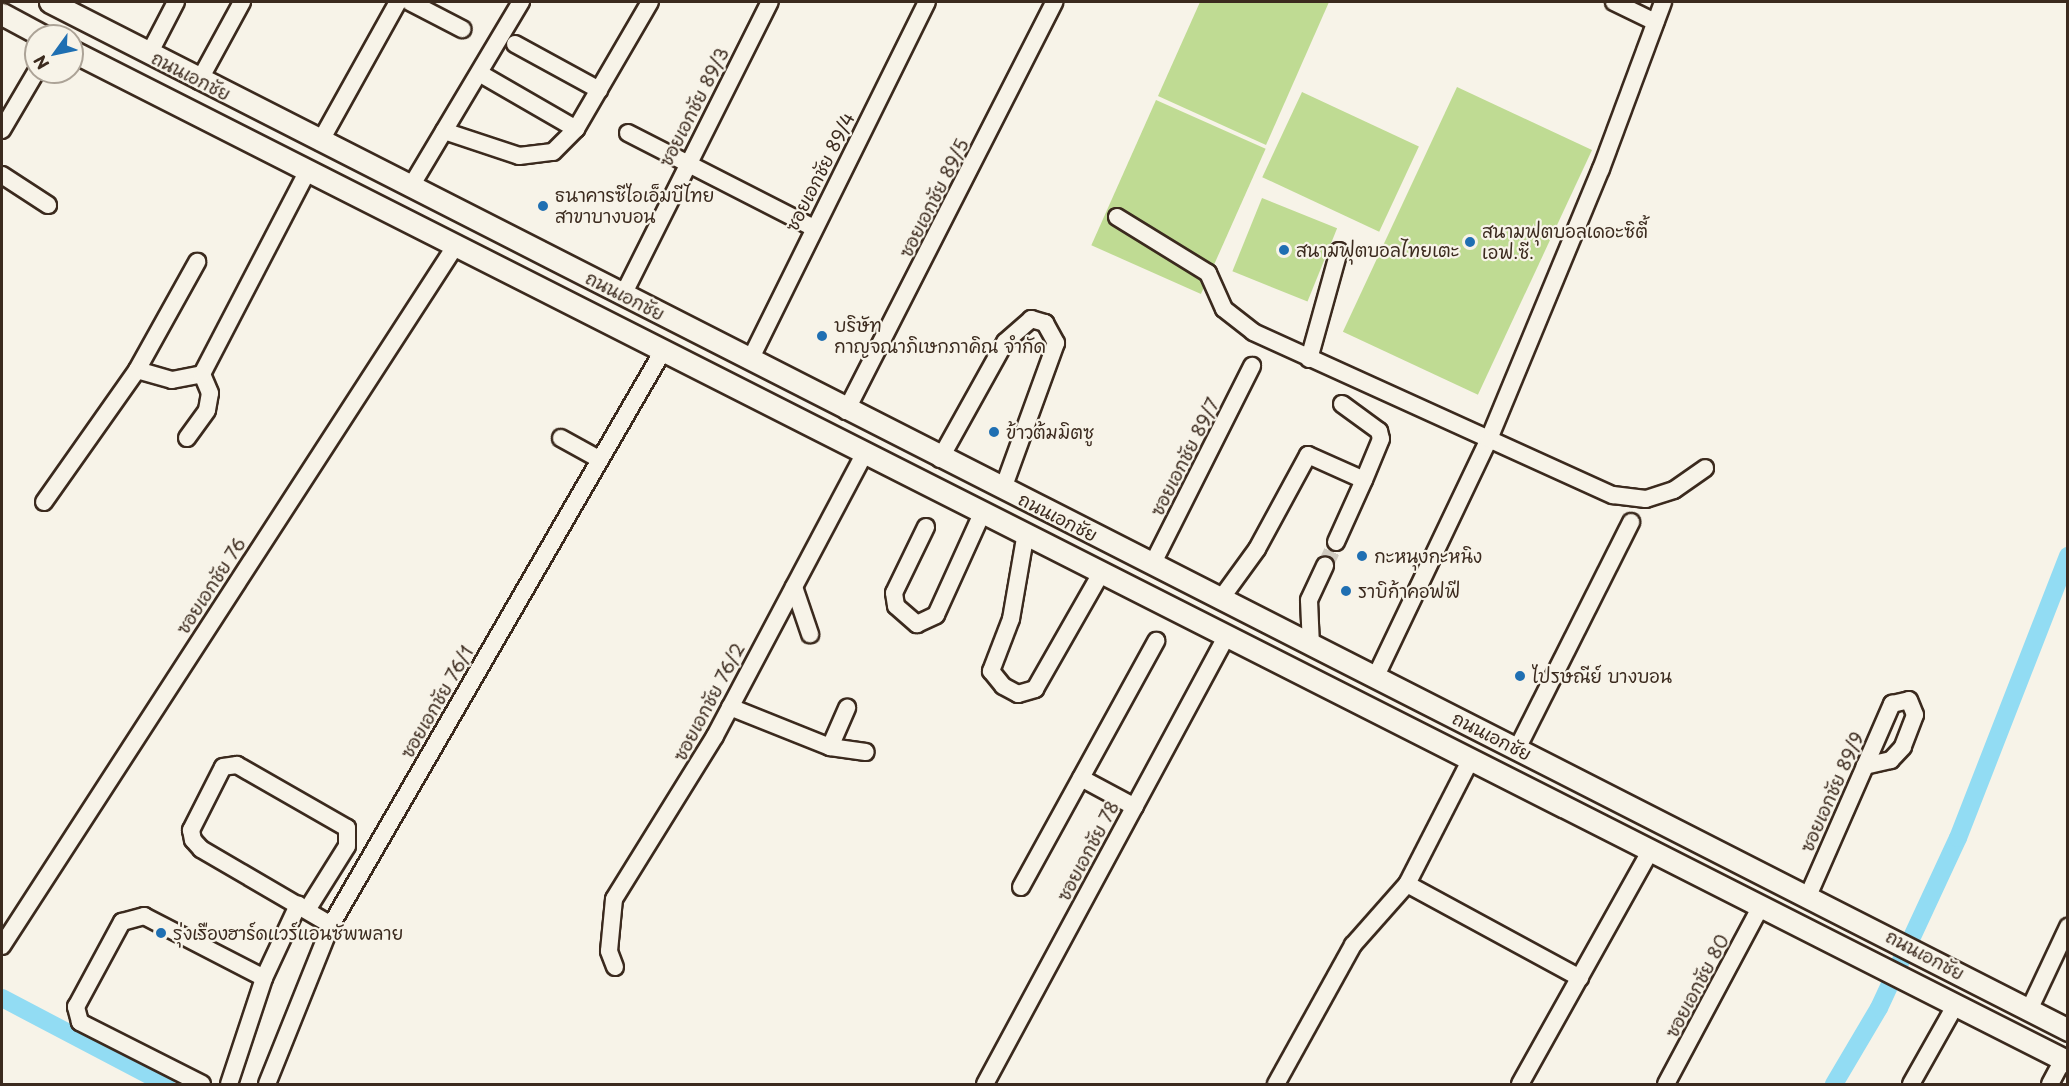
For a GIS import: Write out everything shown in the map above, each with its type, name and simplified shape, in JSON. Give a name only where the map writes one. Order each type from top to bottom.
[{"type":"main road","name":"ถนนเอกชัย","points":[[50,2],[199,81],[623,295],[940,459],[1883,933],[2067,1030]]},
{"type":"main road","points":[[2,14],[24,26]]},
{"type":"main road","name":"ถนนเอกชัย","points":[[84,57],[454,248],[663,351],[981,516],[1508,777],[2065,1061]]},
{"type":"main road","points":[[1468,758],[1480,746],[1475,728]]},
{"type":"main road","points":[[1508,777],[1505,761],[1517,749]]},
{"type":"street","points":[[149,54],[176,2]]},
{"type":"street","points":[[199,81],[242,2]]},
{"type":"street","points":[[320,142],[398,2]]},
{"type":"street","points":[[410,2],[462,29]]},
{"type":"street","points":[[410,188],[521,2]]},
{"type":"street","points":[[444,131],[528,156],[553,152],[576,129],[650,2]]},
{"type":"street","name":"ซอยเอกชัย 89/3","points":[[623,295],[687,163],[770,2]]},
{"type":"street","name":"ซอยเอกชัย 89/4","points":[[750,360],[927,2]]},
{"type":"street","name":"ซอยเอกชัย 89/5","points":[[846,411],[1054,2]]},
{"type":"street","points":[[1614,2],[1654,22]]},
{"type":"street","points":[[1374,678],[1489,439],[1601,169],[1663,2]]},
{"type":"street","points":[[515,44],[599,90]]},
{"type":"street","points":[[486,77],[576,129]]},
{"type":"street","points":[[2,130],[29,84]]},
{"type":"street","points":[[628,133],[814,228]]},
{"type":"street","points":[[202,375],[307,172]]},
{"type":"street","points":[[2,175],[48,205]]},
{"type":"street","points":[[1118,217],[1208,273],[1237,321],[1309,359],[1629,500],[1674,490],[1705,468]]},
{"type":"street","name":"ซอยเอกชัย 76","points":[[2,946],[454,248]]},
{"type":"street","points":[[1309,359],[1339,250]]},
{"type":"street","points":[[44,502],[137,370],[196,262]]},
{"type":"street","points":[[940,459],[1005,342],[1031,319],[1045,323],[1056,343],[1003,489]]},
{"type":"street","name":"ซอยเอกชัย 76/1","points":[[267,1084],[332,925],[663,351]]},
{"type":"street","name":"ซอยเอกชัย 89/7","points":[[1152,565],[1252,366]]},
{"type":"street","points":[[137,370],[172,380],[202,375]]},
{"type":"street","points":[[187,438],[207,410],[210,393],[202,375]]},
{"type":"street","points":[[1336,542],[1381,439],[1379,431],[1342,404]]},
{"type":"street","points":[[561,438],[599,459]]},
{"type":"street","points":[[1220,600],[1257,549],[1305,457],[1311,455],[1364,480]]},
{"type":"street","name":"ซอยเอกชัย 76/2","points":[[615,967],[609,951],[614,899],[730,707],[863,456]]},
{"type":"street","points":[[926,527],[894,593],[896,606],[917,624],[936,615],[981,516]]},
{"type":"street","points":[[1517,749],[1632,522]]},
{"type":"street","points":[[1025,538],[1011,619],[991,671],[1003,686],[1018,694],[1035,689],[1100,575]]},
{"type":"street","points":[[1311,646],[1309,600],[1325,566]]},
{"type":"street","points":[[794,587],[810,634]]},
{"type":"street","name":"ซอยเอกชัย 78","points":[[985,1084],[1226,637]]},
{"type":"street","points":[[1022,887],[1156,641]]},
{"type":"street","name":"ซอยเอกชัย 89/9","points":[[1808,896],[1892,704],[1909,700],[1916,711],[1903,747],[1891,760],[1865,766]]},
{"type":"street","points":[[730,707],[830,747],[866,752]]},
{"type":"street","points":[[830,747],[847,708]]},
{"type":"street","points":[[1276,1084],[1353,945],[1407,884],[1468,758]]},
{"type":"street","points":[[229,1084],[264,978],[303,907],[347,846],[347,828],[237,765],[223,767],[191,830],[193,840],[303,907],[332,925]]},
{"type":"street","points":[[1081,778],[1135,807]]},
{"type":"street","points":[[1520,1084],[1650,850]]},
{"type":"street","points":[[1407,884],[1580,978]]},
{"type":"street","name":"ซอยเอกชัย 80","points":[[1666,1084],[1761,906]]},
{"type":"street","points":[[202,1084],[80,1022],[76,1006],[122,922],[144,916],[264,978]]},
{"type":"street","points":[[2029,1010],[2067,927]]},
{"type":"street","points":[[1911,1084],[1955,1006]]},
{"type":"street","points":[[2050,1084],[2065,1061]]},
{"type":"green space","points":[[1200,2],[1329,2],[1266,145],[1158,96]]},
{"type":"green space","name":"สนามฟุตบอลเดอะซิตี้ เอฟ.ซี.","points":[[1457,87],[1592,150],[1478,395],[1343,332]]},
{"type":"green space","points":[[1302,92],[1419,147],[1379,232],[1262,177]]},
{"type":"green space","points":[[1156,100],[1266,149],[1201,294],[1091,245]]},
{"type":"green space","name":"สนามฟุตบอลไทยเตะ","points":[[1262,198],[1337,228],[1308,302],[1232,271]]},
{"type":"waterway","points":[[1834,1084],[1879,1008],[1958,838],[2068,556]]},
{"type":"waterway","points":[[2,998],[166,1084]]},
{"type":"tunnel","points":[[1325,566],[1336,542]]},
{"type":"place","name":"ธนาคารซีไอเอ็มบีไทย สาขาบางบอน","points":[[543,206]]},
{"type":"place","name":"สนามฟุตบอลเดอะซิตี้ เอฟ.ซี.","points":[[1470,242]]},
{"type":"place","name":"สนามฟุตบอลไทยเตะ","points":[[1284,250]]},
{"type":"place","name":"บริษัท กาญจณาภิเษกภาคิณ จำกัด","points":[[822,336]]},
{"type":"place","name":"ข้าวต้มมิตซู","points":[[994,432]]},
{"type":"place","name":"กะหนุงกะหนิง","points":[[1362,556]]},
{"type":"place","name":"ราบิก้าคอฟฟี","points":[[1346,591]]},
{"type":"place","name":"ไปรษณีย์ บางบอน","points":[[1520,676]]},
{"type":"place","name":"รุ่งเรืองฮาร์ดแวร์แอนซัพพลาย","points":[[161,933]]}]
